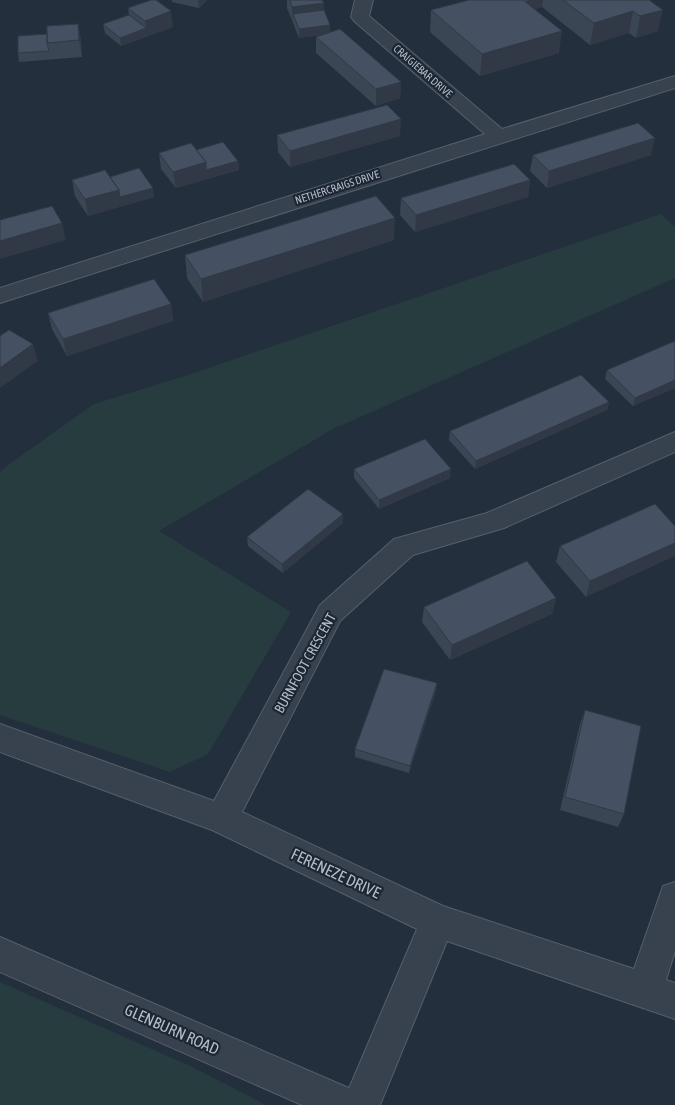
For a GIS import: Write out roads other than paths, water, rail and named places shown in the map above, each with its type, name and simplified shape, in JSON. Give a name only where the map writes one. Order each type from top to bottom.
[{"type":"street","name":"CRAIGIEBAR DRIVE","points":[[364,0],[360,17],[499,136]]},
{"type":"street","name":"NETHERCRAIGS DRIVE","points":[[0,296],[499,136],[672,86]]},
{"type":"street","name":"BURNFOOT CRESCENT","points":[[222,819],[330,612],[404,547],[494,521],[675,441]]},
{"type":"street","name":"FERENEZE DRIVE","points":[[0,738],[222,819],[438,921],[660,995]]},
{"type":"street","points":[[660,995],[675,898]]},
{"type":"street","points":[[362,1105],[438,921]]},
{"type":"street","name":"GLENBURN ROAD","points":[[0,954],[345,1105]]}]
